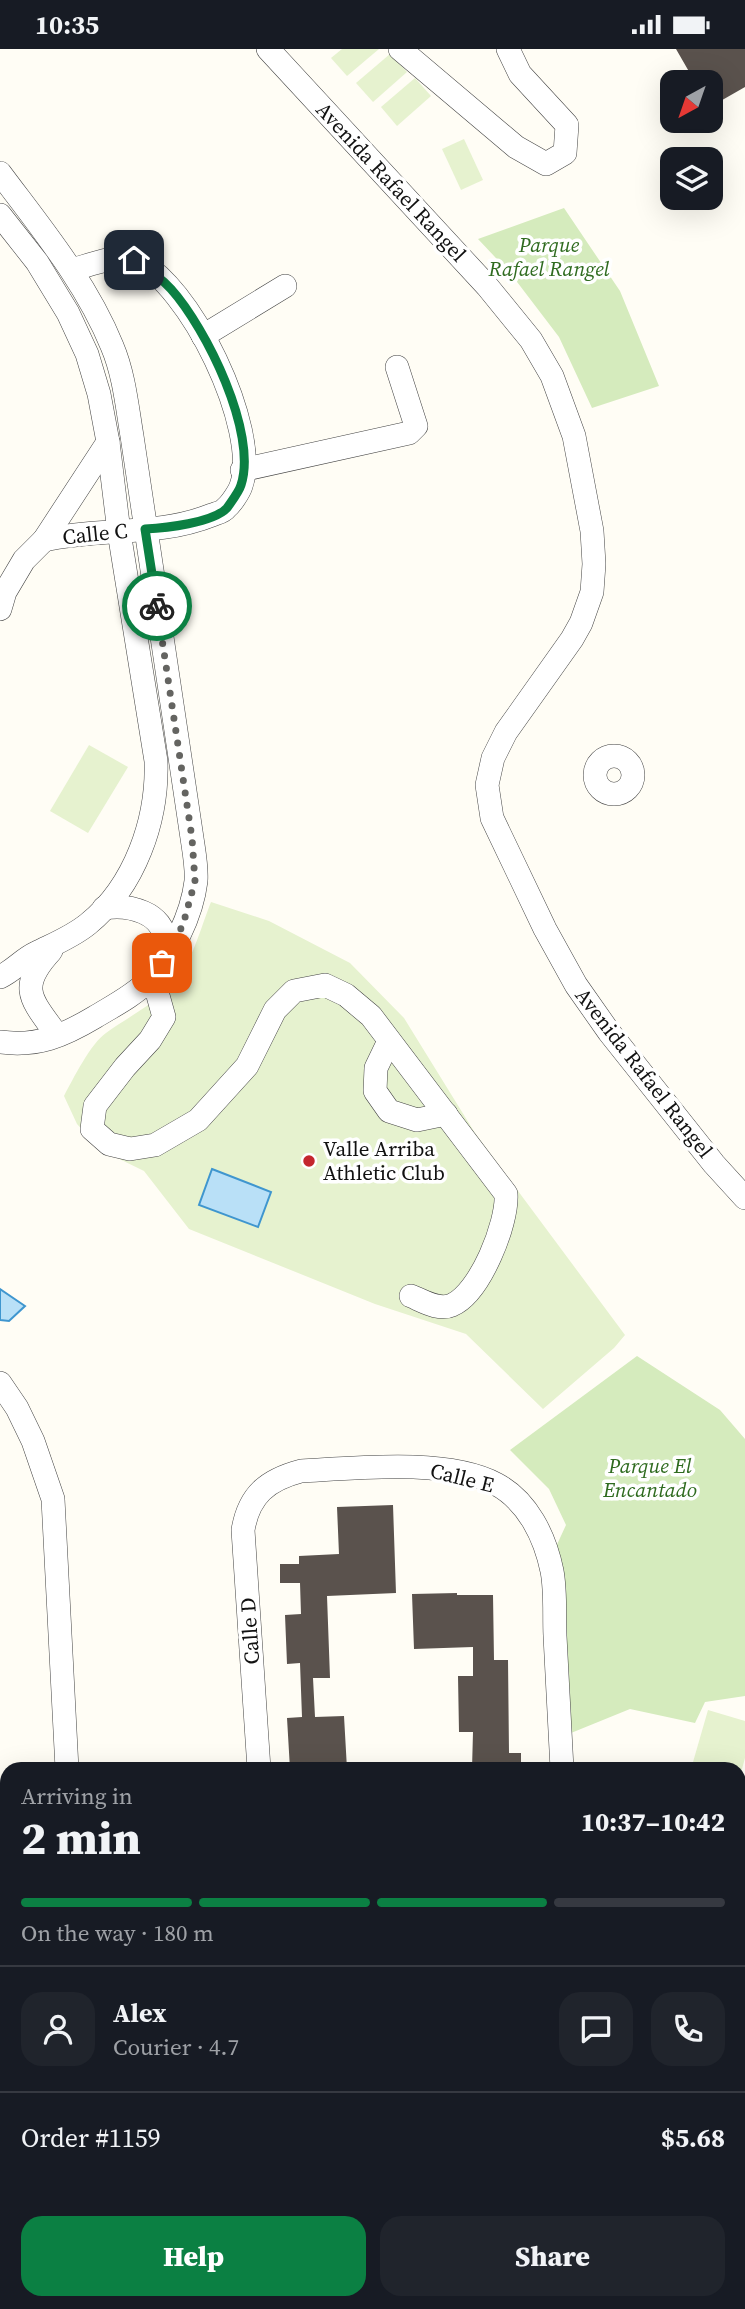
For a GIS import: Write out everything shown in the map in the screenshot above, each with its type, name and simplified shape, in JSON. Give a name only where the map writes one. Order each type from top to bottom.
[{"type":"street","name":"Avenida Rafael Rangel","points":[[268,49],[487,286],[531,340],[552,376],[574,436],[592,531],[592,592],[572,639],[506,732],[493,758],[487,786],[492,818],[545,929],[576,985],[609,1033],[714,1164],[745,1198]]},
{"type":"street","points":[[400,49],[516,147],[545,164],[565,153],[567,125],[520,74],[508,49]]},
{"type":"street","points":[[0,173],[72,270],[114,348],[124,389],[195,859],[191,901],[175,943],[146,983],[75,1029],[30,1044],[0,1042]]},
{"type":"street","points":[[0,215],[37,262],[68,313],[87,354],[99,394],[156,761],[157,783],[155,803],[141,846],[122,887],[89,923],[0,977]]},
{"type":"street","points":[[72,270],[116,259],[134,260],[172,290],[203,336],[228,384],[237,409],[243,455],[242,470],[409,433],[416,426],[397,367]]},
{"type":"street","points":[[203,336],[285,286]]},
{"type":"street","points":[[44,540],[108,442]]},
{"type":"street","name":"Calle C","points":[[0,609],[5,592],[24,560],[44,540],[66,535],[173,528],[225,510],[241,486],[242,470]]},
{"type":"street","points":[[104,908],[126,906],[149,916],[164,936],[162,963]]},
{"type":"street","points":[[57,1035],[34,1001],[29,981],[58,943]]},
{"type":"street","points":[[146,983],[157,992],[164,1017],[150,1039],[95,1106],[92,1129],[109,1144],[130,1149],[155,1145],[198,1120],[247,1066],[275,1010],[294,991],[326,985],[346,995],[371,1016],[506,1194],[507,1205],[503,1220],[480,1277],[467,1293],[453,1305],[439,1308],[411,1296]]},
{"type":"street","points":[[389,1041],[376,1068],[375,1091],[389,1111],[417,1120],[446,1114]]},
{"type":"street","points":[[0,1383],[18,1408],[33,1441],[53,1499],[67,1762]]},
{"type":"street","name":"Calle E","points":[[257,1495],[270,1483],[301,1471],[415,1467],[442,1469],[471,1476],[494,1483],[512,1494],[527,1509],[552,1572],[562,1762]]},
{"type":"street","name":"Calle D","points":[[257,1495],[247,1510],[243,1530],[259,1762]]},
{"type":"green space","points":[[342,49],[379,49],[347,76],[331,58]]},
{"type":"green space","points":[[390,54],[407,72],[373,102],[356,83]]},
{"type":"green space","points":[[415,78],[431,96],[397,126],[381,107]]},
{"type":"green space","points":[[464,139],[483,180],[461,190],[442,149]]},
{"type":"green space","name":"Parque Rafael Rangel","points":[[564,208],[620,291],[659,386],[592,408],[559,337],[511,274],[478,239]]},
{"type":"green space","points":[[89,745],[128,767],[88,833],[50,811]]},
{"type":"green space","name":"Valle Arriba Athletic Club","points":[[211,902],[269,921],[350,963],[404,1018],[475,1133],[625,1335],[614,1348],[543,1409],[466,1334],[375,1304],[189,1229],[144,1171],[101,1150],[77,1124],[64,1096],[83,1062],[100,1038],[157,999],[179,977],[190,957]]},
{"type":"green space","name":"Parque El Encantado","points":[[637,1356],[720,1410],[745,1439],[745,1696],[705,1702],[695,1723],[630,1709],[571,1733],[554,1551],[566,1525],[549,1489],[510,1450]]},
{"type":"green space","points":[[708,1710],[745,1721],[744,1762],[693,1762]]},
{"type":"water","points":[[212,1169],[271,1192],[258,1227],[199,1205]]},
{"type":"water","points":[[0,1289],[25,1306],[9,1321],[0,1320]]},
{"type":"building","points":[[676,49],[745,49],[745,87],[723,100],[723,70],[688,70]]},
{"type":"building","points":[[393,1505],[396,1593],[327,1596],[330,1678],[313,1678],[315,1717],[344,1716],[347,1762],[290,1762],[287,1718],[302,1717],[300,1663],[287,1664],[285,1615],[301,1614],[300,1583],[280,1583],[280,1564],[299,1564],[299,1556],[339,1554],[337,1507]]},
{"type":"building","points":[[412,1594],[493,1595],[494,1660],[508,1660],[509,1753],[521,1753],[521,1762],[472,1762],[473,1732],[459,1732],[458,1676],[473,1676],[473,1647],[414,1649]]},
{"type":"way so far","points":[[157,606],[195,859],[191,901],[175,943],[162,963]]},
{"type":"place","name":"Valle Arriba Athletic Club","points":[[309,1161]]},
{"type":"route","points":[[134,260],[172,290],[203,336],[228,384],[237,409],[243,455],[241,486],[225,510],[173,528],[145,529],[157,606]]}]
